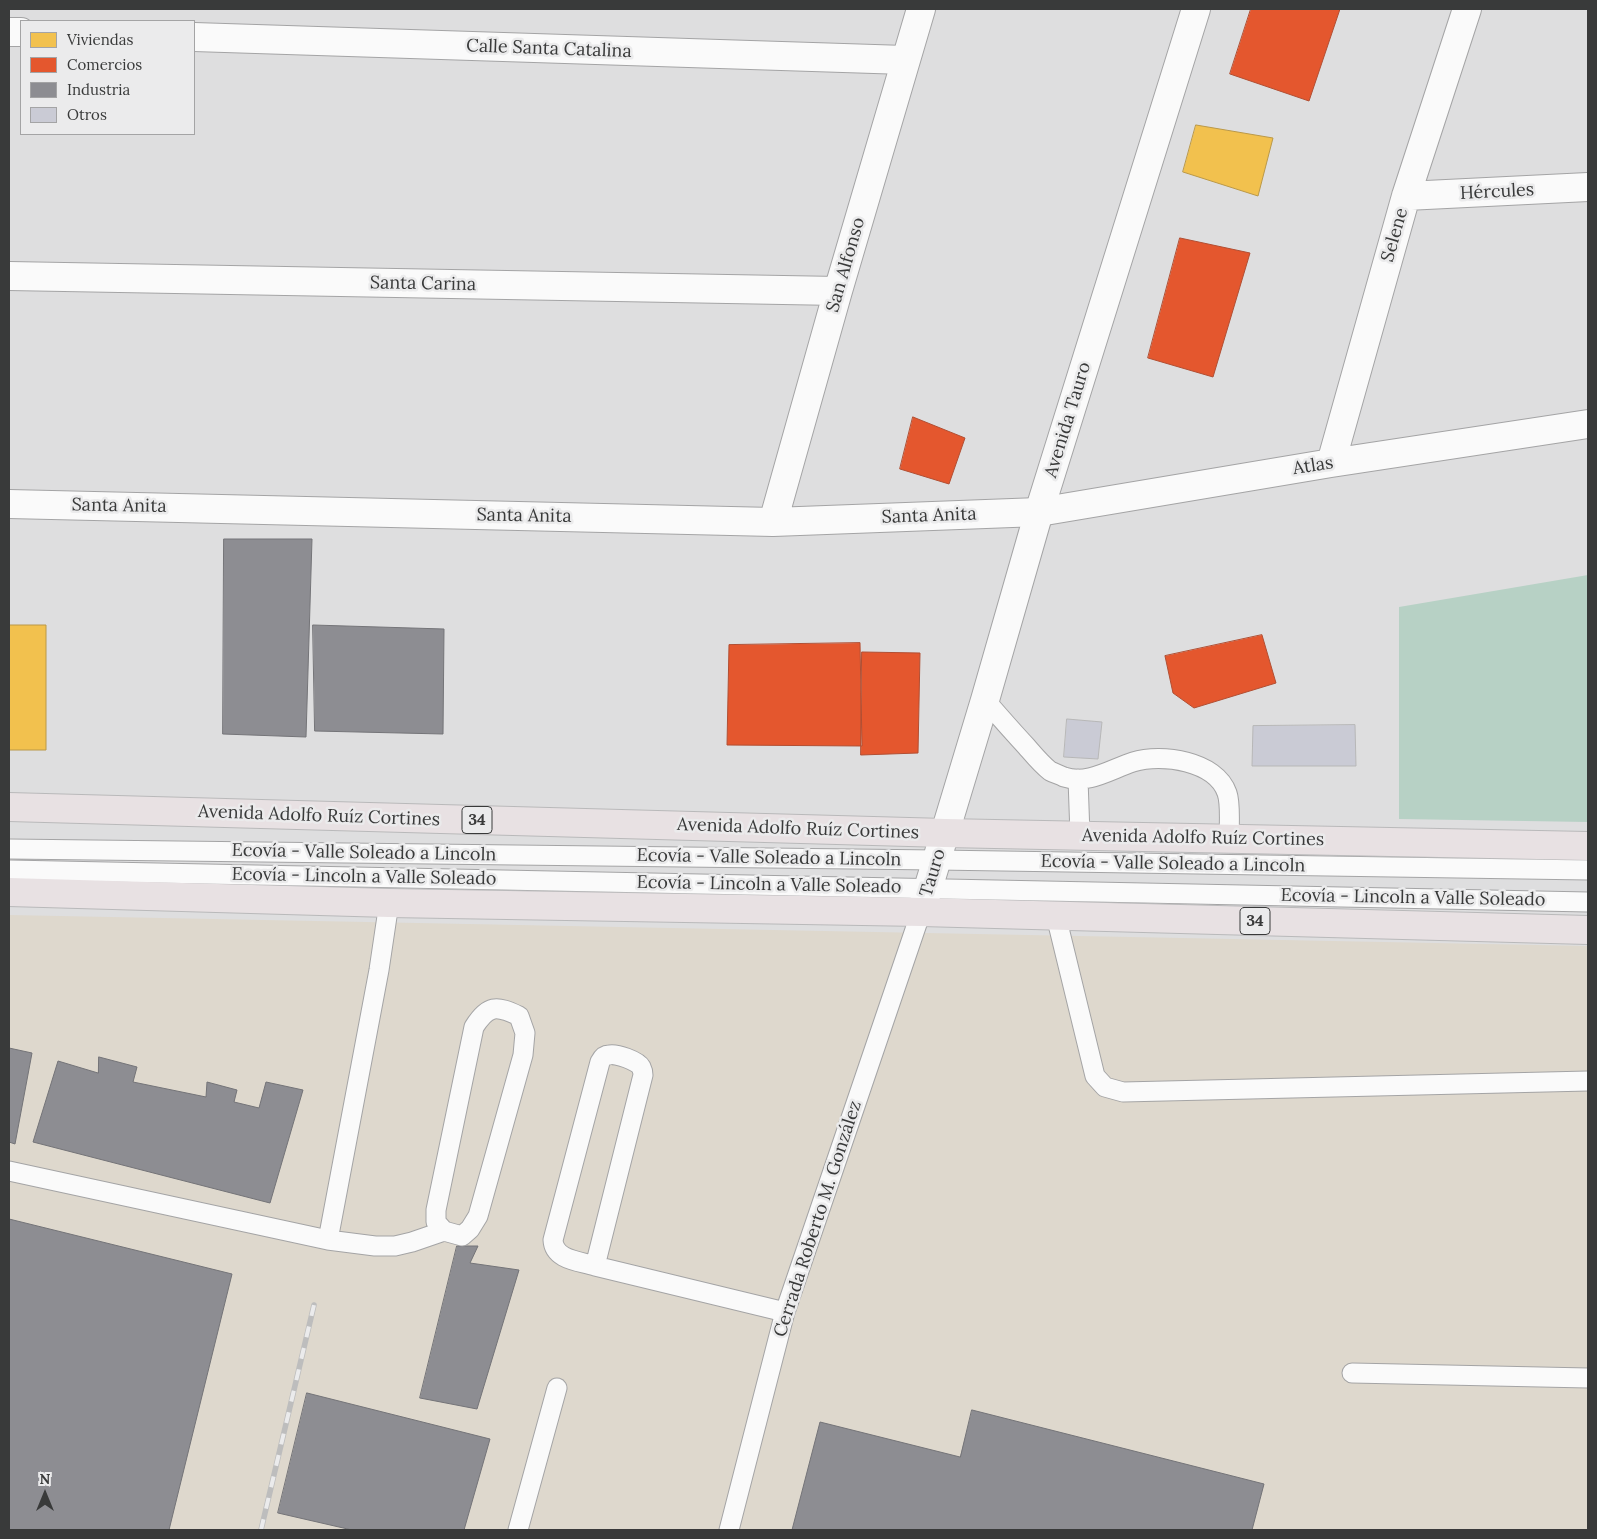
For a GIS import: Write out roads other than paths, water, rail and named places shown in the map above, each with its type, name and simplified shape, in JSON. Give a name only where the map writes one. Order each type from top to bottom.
[{"type":"main road","name":"Avenida Adolfo Ruíz Cortines","points":[[9,807],[945,833],[1588,846]]},
{"type":"main road","name":"34","points":[[9,892],[389,903],[925,900],[1056,916],[1588,930]]},
{"type":"street","name":"San Alfonso","points":[[773,522],[838,291],[921,9]]},
{"type":"street","name":"Avenida Tauro","points":[[945,833],[1039,512],[1196,9]]},
{"type":"street","name":"Selene","points":[[1331,462],[1406,196],[1467,9]]},
{"type":"street","name":"Calle Santa Catalina","points":[[195,38],[905,60]]},
{"type":"street","name":"Hércules","points":[[1406,196],[1588,187]]},
{"type":"street","name":"Santa Carina","points":[[9,276],[838,291]]},
{"type":"street","name":"Atlas","points":[[1039,512],[1331,462],[1588,424]]},
{"type":"street","name":"Santa Anita","points":[[9,504],[773,522],[1039,512]]},
{"type":"street","name":"Tauro","points":[[925,900],[945,833]]},
{"type":"lane","points":[[985,700],[1050,771],[1066,777],[1078,779],[1091,778],[1136,761],[1152,759],[1181,760],[1214,774],[1223,783],[1228,796],[1229,839]]},
{"type":"lane","points":[[1078,779],[1080,835]]},
{"type":"lane","name":"Ecovía - Valle Soleado a Lincoln","points":[[9,849],[1588,870]]},
{"type":"lane","name":"Ecovía - Lincoln a Valle Soleado","points":[[9,870],[925,900],[1588,902]]},
{"type":"lane","name":"Cerrada Roberto M. González","points":[[729,1530],[785,1312],[925,900]]},
{"type":"lane","points":[[328,1240],[379,970],[389,903]]},
{"type":"lane","points":[[1056,916],[1095,1076],[1105,1087],[1114,1090],[1123,1092],[1588,1081]]},
{"type":"lane","points":[[9,1171],[328,1240],[375,1246],[395,1246],[444,1231],[462,1236],[475,1223],[478,1216],[523,1055],[525,1033],[519,1016],[508,1010],[493,1008],[482,1014],[474,1027],[436,1210],[436,1222],[444,1231]]},
{"type":"lane","points":[[595,1266],[643,1075],[641,1066],[637,1063],[611,1054],[606,1055],[600,1062],[553,1246],[564,1257],[595,1266],[785,1312]]},
{"type":"lane","points":[[1352,1373],[1588,1378]]},
{"type":"lane","points":[[518,1530],[557,1388]]},
{"type":"railway","points":[[261,1530],[314,1305]]}]
